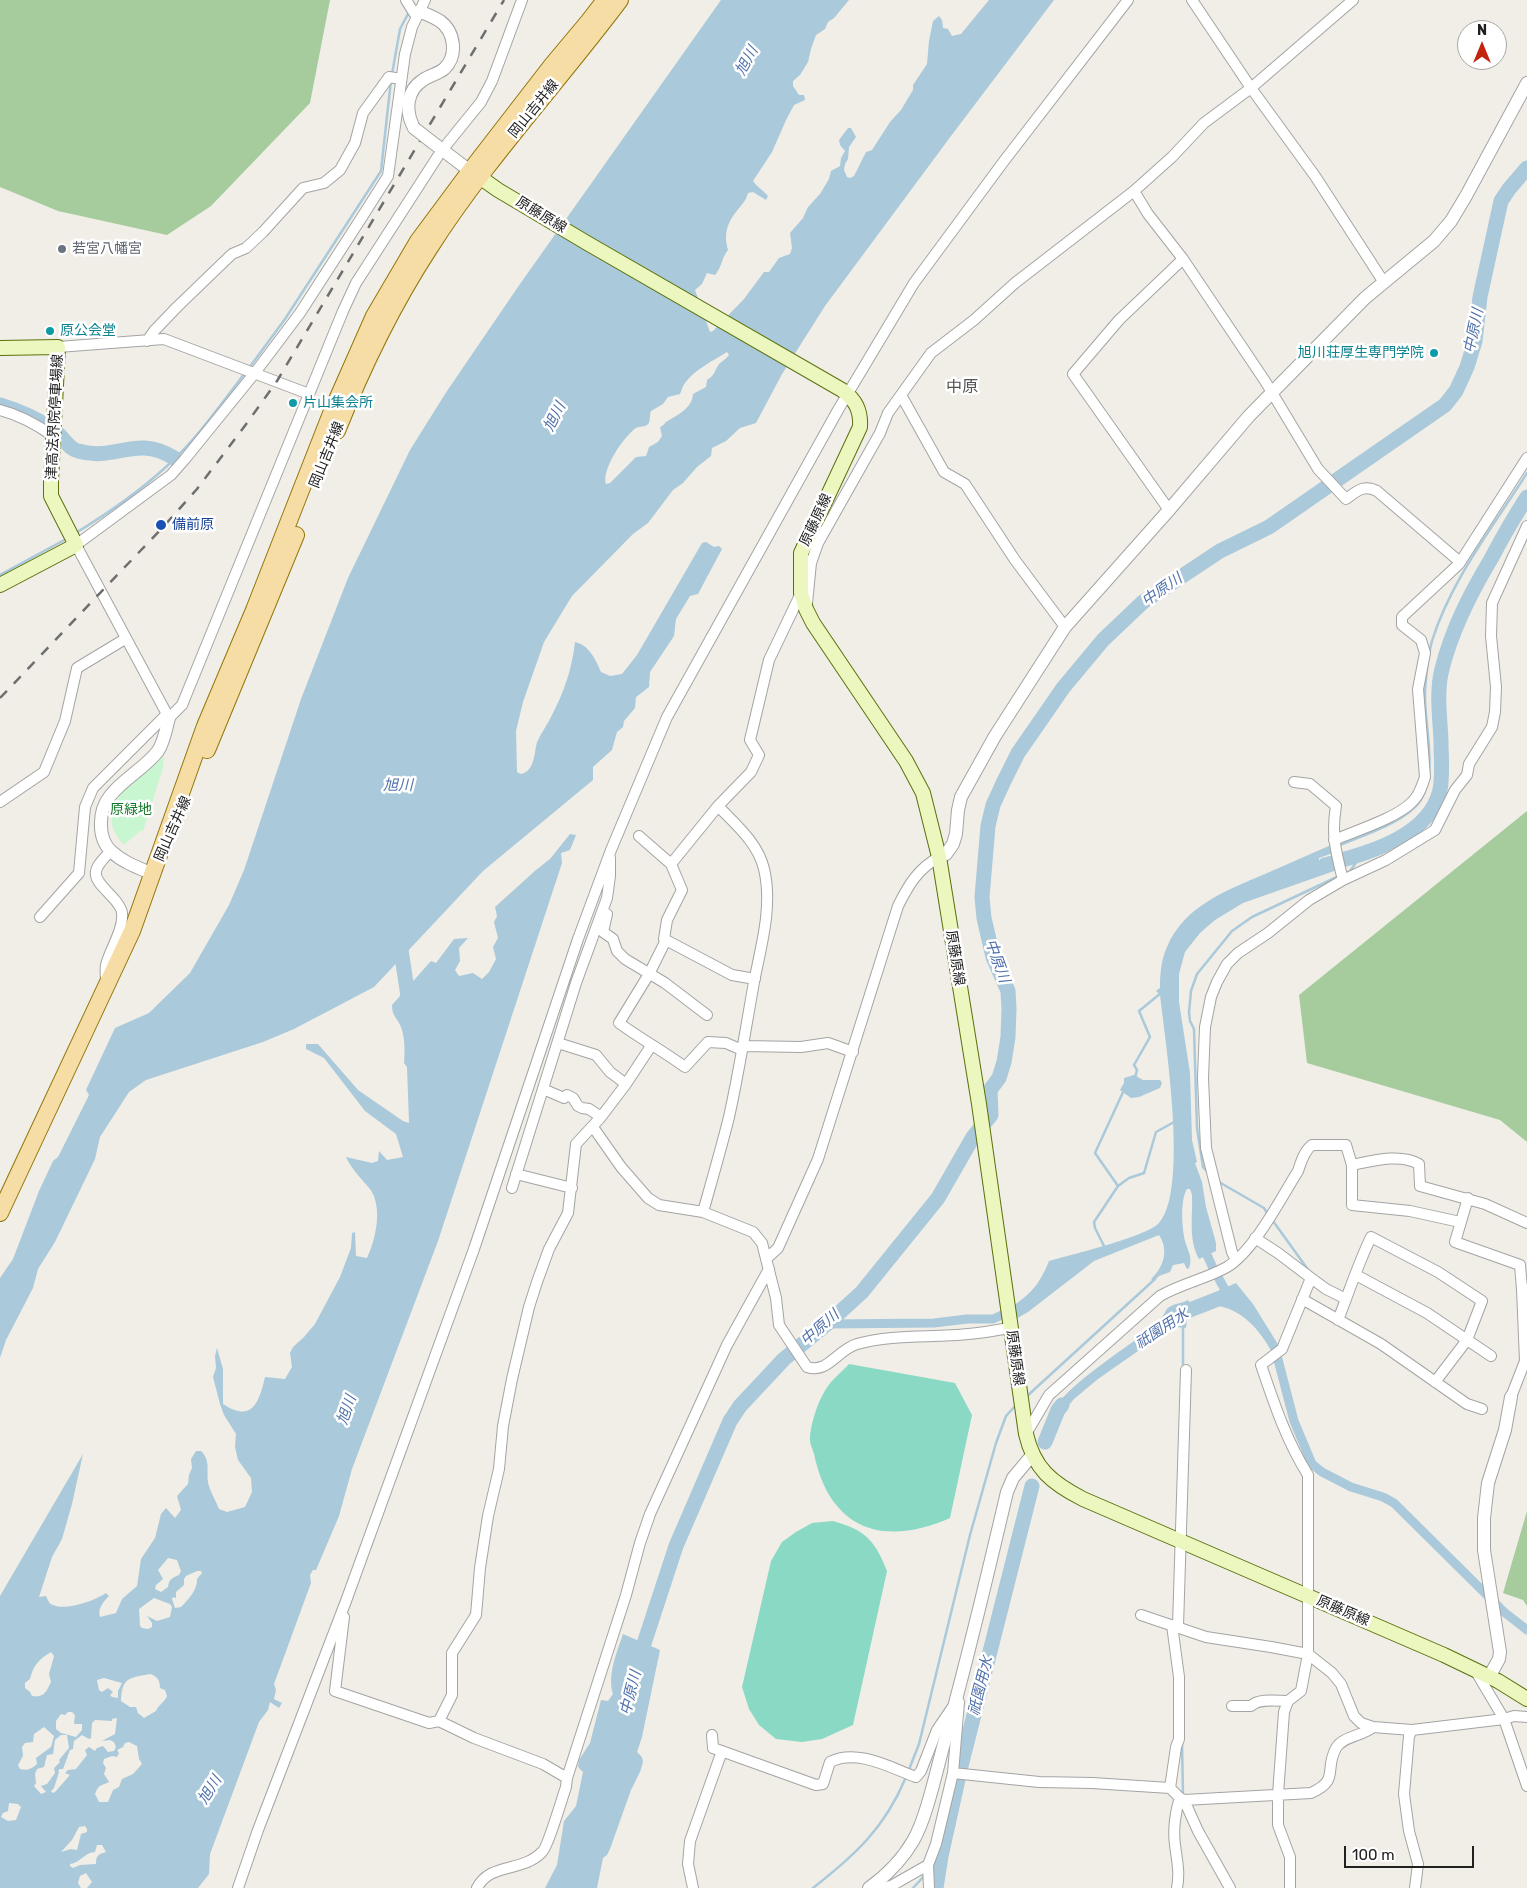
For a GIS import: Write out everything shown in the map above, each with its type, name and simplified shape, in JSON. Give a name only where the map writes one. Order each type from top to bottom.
[{"type":"main road","name":"岡山吉井線","points":[[0,1213],[132,932],[153,874],[257,632],[343,414],[386,322],[475,174],[552,65],[605,0]]},
{"type":"main road","name":"岡山吉井線","points":[[475,174],[620,0]]},
{"type":"main road","name":"原藤原線","points":[[475,174],[498,190],[845,392],[857,405],[860,415],[860,427],[801,553],[801,593],[813,623],[917,778],[929,809],[939,857],[979,1104],[1026,1434],[1033,1454],[1046,1476],[1063,1489],[1083,1499],[1475,1669],[1527,1698]]},
{"type":"main road","name":"津高法界院停車場線","points":[[0,348],[58,347],[50,481],[52,496],[73,540]]},
{"type":"main road","points":[[0,585],[73,540]]},
{"type":"street","points":[[447,144],[481,102],[522,0]]},
{"type":"street","points":[[238,1888],[258,1830],[346,1601],[474,1249],[575,948],[611,850],[667,717],[760,546],[838,410],[845,392],[914,282],[1128,0]]},
{"type":"street","points":[[1192,0],[1251,88],[1315,176],[1383,281]]},
{"type":"street","points":[[806,609],[811,564],[818,542],[880,433],[888,413],[931,353],[974,320],[1015,282],[1134,190],[1172,157],[1204,123],[1251,88],[1353,0]]},
{"type":"street","points":[[407,2],[440,20],[449,31],[453,46],[446,67],[418,84],[409,99],[408,110],[410,120],[414,128],[475,174]]},
{"type":"street","points":[[153,874],[129,864],[111,851],[104,838],[101,825],[104,804],[111,794],[159,750],[168,716],[73,540],[171,475],[186,459],[249,372],[304,306],[388,176],[394,78],[419,10]]},
{"type":"street","points":[[147,341],[154,331],[232,254],[246,248],[263,232],[303,188],[324,183],[340,170],[355,143],[364,113],[394,78]]},
{"type":"street","points":[[477,1888],[488,1874],[527,1863],[544,1851],[566,1787],[567,1778],[650,1514],[726,1345],[778,1248],[818,1159],[898,906],[919,871],[946,854],[953,844],[961,797],[995,736],[1065,627],[1170,510],[1230,438],[1351,311],[1383,281],[1434,241],[1451,221],[1527,83]]},
{"type":"street","points":[[40,917],[79,873],[85,807],[93,788],[168,716],[182,705],[246,552],[342,311],[356,283],[438,156]]},
{"type":"street","points":[[1134,190],[1148,214],[1183,259],[1273,393],[1318,469],[1346,499],[1360,489],[1371,488],[1377,491],[1460,562]]},
{"type":"street","points":[[1170,510],[1073,374],[1124,315],[1183,259]]},
{"type":"street","points":[[58,347],[164,339],[308,394]]},
{"type":"street","points":[[902,395],[944,472],[965,484],[1015,560],[1065,627]]},
{"type":"street","points":[[0,410],[21,416],[53,432]]},
{"type":"street","points":[[1334,842],[1402,810],[1413,801],[1420,791],[1425,777],[1418,689],[1425,652],[1421,640],[1402,625],[1402,617],[1460,562],[1527,458]]},
{"type":"street","points":[[1236,1260],[1232,1252],[1206,1148],[1203,1078],[1205,1027],[1211,997],[1227,964],[1238,953],[1268,933],[1309,900],[1343,878],[1386,860],[1434,830],[1455,790],[1467,775],[1469,764],[1492,727],[1496,712],[1496,687],[1491,636],[1492,603],[1527,526]]},
{"type":"street","points":[[672,864],[718,806],[751,772],[760,755],[750,740],[763,681],[770,660],[801,593]]},
{"type":"street","points":[[0,802],[44,772],[65,721],[77,668],[125,639]]},
{"type":"street","points":[[1294,782],[1310,784],[1336,806],[1334,842],[1343,878]]},
{"type":"street","points":[[703,1212],[729,1117],[743,1048],[764,932],[768,889],[758,852],[718,806]]},
{"type":"street","points":[[639,836],[672,864],[682,890],[667,920],[664,939],[666,940],[649,974],[619,1023],[685,1067],[708,1042],[726,1043],[743,1048],[801,1047],[828,1043],[853,1052]]},
{"type":"street","points":[[512,1188],[576,983],[607,898],[611,850]]},
{"type":"street","points":[[107,985],[106,966],[121,922],[122,912],[118,904],[97,880],[95,872],[98,864],[111,851]]},
{"type":"street","points":[[607,898],[608,910],[602,932],[613,939],[617,951],[625,959],[665,983],[706,1015]]},
{"type":"street","points":[[666,940],[732,975],[755,979]]},
{"type":"street","points":[[558,1043],[596,1056],[610,1072],[626,1084]]},
{"type":"street","points":[[439,1721],[452,1695],[452,1653],[476,1615],[480,1568],[488,1516],[499,1469],[503,1426],[512,1379],[529,1307],[549,1249],[568,1213],[576,1144],[601,1117],[651,1046]]},
{"type":"street","points":[[543,1089],[564,1098],[567,1095],[573,1098],[578,1106],[589,1109],[601,1117]]},
{"type":"street","points":[[593,1127],[621,1167],[648,1198],[659,1205],[703,1212],[753,1232],[762,1243],[768,1264],[776,1298],[779,1325],[808,1367],[814,1369],[823,1368],[842,1350],[855,1344],[884,1339],[968,1334],[1009,1318]]},
{"type":"street","points":[[1026,1434],[1049,1395],[1160,1296],[1226,1267],[1247,1250],[1298,1171],[1308,1148],[1312,1145],[1346,1145],[1352,1166],[1352,1205],[1410,1211],[1460,1222]]},
{"type":"street","points":[[1352,1166],[1378,1160],[1410,1159],[1419,1164],[1420,1186],[1468,1198],[1527,1223]]},
{"type":"street","points":[[516,1174],[572,1188]]},
{"type":"street","points":[[1468,1198],[1455,1242],[1520,1265],[1525,1289],[1525,1361],[1511,1397],[1505,1430],[1488,1483],[1484,1518],[1484,1550],[1500,1652],[1499,1659],[1489,1677]]},
{"type":"street","points":[[1338,1320],[1370,1237],[1438,1272],[1482,1301],[1467,1340],[1435,1382]]},
{"type":"street","points":[[1256,1238],[1326,1289],[1346,1299]]},
{"type":"street","points":[[1356,1275],[1427,1313],[1491,1356]]},
{"type":"street","points":[[1290,1888],[1290,1857],[1278,1825],[1278,1794],[1284,1712],[1288,1701],[1301,1691],[1308,1654],[1308,1475],[1284,1432],[1261,1365],[1276,1354],[1310,1278]]},
{"type":"street","points":[[1302,1299],[1381,1344],[1467,1404],[1482,1410]]},
{"type":"street","points":[[1170,1788],[1176,1747],[1179,1739],[1179,1676],[1175,1626],[1186,1429],[1186,1370]]},
{"type":"street","points":[[869,1888],[886,1876],[902,1858],[914,1839],[924,1812],[956,1702],[1008,1492],[1013,1478],[1033,1454]]},
{"type":"street","points":[[346,1601],[335,1691],[429,1723],[439,1721],[474,1738],[543,1764],[567,1778]]},
{"type":"street","points":[[1141,1615],[1206,1637],[1271,1646],[1308,1654],[1332,1673],[1341,1684],[1354,1716],[1361,1723],[1373,1727],[1412,1730],[1504,1719],[1514,1716],[1527,1717]]},
{"type":"street","points":[[1475,1669],[1504,1719],[1527,1786]]},
{"type":"street","points":[[929,1888],[928,1870],[957,1774],[960,1686]]},
{"type":"street","points":[[1232,1706],[1251,1706],[1270,1700],[1288,1701]]},
{"type":"street","points":[[712,1735],[713,1748],[816,1785],[823,1784],[830,1762],[836,1759],[861,1757],[916,1777],[921,1770],[937,1730],[956,1702]]},
{"type":"street","points":[[1182,1799],[1311,1793],[1324,1787],[1329,1779],[1336,1748],[1342,1742],[1366,1733],[1373,1727]]},
{"type":"street","points":[[1412,1730],[1409,1736],[1404,1794],[1409,1831],[1418,1864],[1415,1888]]},
{"type":"street","points":[[693,1888],[688,1864],[690,1841],[722,1751]]},
{"type":"street","points":[[957,1774],[1039,1782],[1170,1788],[1182,1799],[1230,1888]]},
{"type":"street","points":[[1177,1888],[1180,1876],[1175,1839],[1177,1812],[1182,1799]]},
{"type":"street","points":[[882,1888],[928,1870]]},
{"type":"green space","points":[[0,0],[330,0],[310,103],[211,206],[167,235],[58,211],[0,187]]},
{"type":"green space","name":"原緑地","points":[[164,756],[163,768],[143,831],[140,831],[124,845],[115,831],[112,818],[114,806],[130,784]]},
{"type":"green space","points":[[1527,811],[1527,1142],[1500,1120],[1307,1063],[1299,995]]},
{"type":"green space","points":[[849,1364],[955,1383],[972,1415],[950,1518],[915,1529],[902,1531],[877,1530],[865,1527],[854,1521],[838,1508],[832,1500],[819,1474],[810,1443],[810,1434],[815,1413],[823,1394],[831,1382]]},
{"type":"green space","points":[[1527,1511],[1527,1606],[1523,1600],[1503,1593]]},
{"type":"green space","points":[[833,1521],[853,1528],[868,1538],[878,1551],[887,1571],[853,1725],[822,1739],[802,1742],[776,1739],[759,1725],[749,1709],[742,1687],[771,1561],[782,1542],[796,1532],[812,1523]]},
{"type":"water","name":"旭川","points":[[721,0],[849,0],[834,18],[828,22],[825,29],[816,35],[808,62],[800,75],[793,81],[793,86],[799,95],[804,95],[805,100],[794,105],[772,152],[753,181],[768,196],[766,200],[753,192],[748,193],[745,201],[732,217],[726,232],[728,250],[719,269],[715,275],[707,273],[702,284],[695,290],[710,332],[744,299],[764,272],[769,272],[779,258],[790,254],[792,248],[790,233],[803,218],[808,207],[820,194],[829,179],[831,171],[840,166],[841,158],[845,151],[840,145],[839,140],[848,128],[851,128],[856,137],[849,147],[848,159],[844,170],[847,177],[854,176],[866,152],[872,150],[890,122],[901,110],[913,90],[913,85],[927,64],[933,21],[939,16],[942,20],[943,28],[948,29],[952,36],[961,34],[989,0],[1054,0],[825,306],[782,374],[756,423],[740,428],[726,441],[712,448],[711,456],[673,490],[648,523],[633,534],[572,596],[544,642],[523,702],[516,731],[517,772],[521,774],[529,769],[537,742],[560,698],[570,671],[575,642],[588,650],[601,672],[610,676],[622,674],[637,655],[702,543],[706,542],[714,547],[719,546],[722,549],[698,594],[690,596],[676,619],[674,636],[650,672],[649,687],[636,697],[635,708],[624,721],[623,727],[617,732],[612,750],[593,767],[593,780],[483,871],[374,987],[294,1029],[263,1042],[146,1080],[129,1092],[100,1137],[95,1159],[55,1242],[38,1269],[33,1288],[6,1340],[0,1358],[0,1278],[13,1259],[39,1191],[53,1161],[58,1157],[89,1095],[86,1090],[115,1028],[149,1013],[190,973],[229,905],[244,870],[301,699],[348,578],[410,450],[447,391],[520,284]],"holes":[[[727,352],[729,355],[719,364],[707,380],[706,387],[693,394],[687,408],[660,427],[662,436],[658,442],[649,447],[646,456],[636,457],[610,483],[606,484],[605,478],[610,462],[631,432],[637,427],[648,424],[651,411],[663,404],[668,397],[680,394],[685,383],[699,369]]]},
{"type":"water","name":"旭川","points":[[570,834],[576,835],[570,850],[561,853],[562,863],[438,1241],[352,1469],[339,1516],[316,1570],[313,1570],[310,1575],[311,1583],[274,1684],[276,1690],[274,1699],[282,1703],[279,1708],[270,1702],[268,1710],[259,1722],[210,1854],[209,1874],[198,1888],[87,1888],[92,1882],[86,1873],[80,1876],[78,1883],[81,1888],[0,1888],[0,1596],[83,1454],[62,1539],[52,1557],[39,1597],[46,1596],[50,1603],[59,1607],[80,1604],[106,1593],[109,1596],[100,1608],[100,1617],[116,1613],[122,1599],[137,1586],[141,1559],[155,1538],[161,1514],[166,1508],[175,1518],[181,1510],[177,1496],[188,1484],[192,1468],[191,1459],[196,1451],[201,1451],[206,1459],[209,1486],[219,1509],[227,1512],[245,1507],[252,1492],[251,1478],[238,1460],[235,1447],[236,1434],[224,1415],[220,1404],[213,1377],[216,1368],[215,1356],[217,1348],[223,1369],[223,1404],[233,1409],[247,1411],[253,1407],[260,1395],[265,1377],[285,1379],[292,1367],[290,1353],[293,1347],[315,1324],[340,1277],[351,1248],[352,1233],[355,1232],[356,1256],[367,1258],[373,1242],[377,1223],[374,1196],[346,1157],[372,1163],[378,1161],[379,1151],[387,1160],[403,1157],[396,1134],[365,1111],[324,1058],[306,1049],[306,1044],[318,1044],[358,1090],[403,1121],[409,1123],[404,1040],[392,1005],[431,961],[436,963],[454,939],[468,938],[459,948],[460,961],[455,970],[459,976],[473,973],[482,979],[489,972],[496,959],[493,947],[498,938],[494,922],[497,916],[495,907],[550,859]],"holes":[[[168,1558],[177,1560],[181,1571],[179,1575],[171,1579],[168,1587],[161,1592],[155,1589],[156,1585],[163,1579],[158,1570]],[[201,1571],[202,1573],[197,1579],[196,1587],[192,1594],[181,1607],[175,1608],[172,1599],[173,1597],[176,1598],[176,1592],[184,1585],[186,1576]],[[154,1598],[170,1604],[172,1607],[170,1617],[157,1621],[147,1616],[152,1623],[152,1627],[148,1629],[140,1626],[139,1609]],[[51,1652],[54,1656],[49,1674],[51,1682],[44,1694],[32,1696],[25,1688],[25,1683],[30,1679],[37,1663]],[[150,1674],[155,1676],[159,1681],[160,1688],[165,1690],[167,1696],[156,1711],[144,1718],[138,1713],[136,1707],[130,1707],[121,1701],[123,1687],[132,1678]],[[104,1678],[122,1683],[118,1691],[118,1698],[112,1697],[110,1695],[113,1692],[108,1688],[102,1692],[99,1690],[97,1680]],[[68,1712],[72,1712],[75,1715],[74,1724],[82,1724],[82,1730],[76,1737],[61,1733],[56,1729],[56,1721],[61,1714],[65,1715]],[[117,1718],[115,1734],[102,1741],[110,1740],[114,1742],[116,1747],[114,1751],[108,1752],[103,1746],[95,1751],[89,1747],[85,1750],[87,1755],[76,1769],[68,1770],[65,1773],[70,1775],[53,1793],[51,1791],[54,1788],[58,1771],[63,1769],[70,1750],[73,1749],[74,1741],[82,1735],[89,1739],[91,1738],[92,1723],[95,1720],[112,1721],[112,1719]],[[44,1727],[54,1736],[51,1747],[36,1758],[37,1764],[24,1770],[20,1769],[18,1765],[23,1756],[22,1747],[25,1743],[33,1742],[34,1734]],[[61,1735],[67,1735],[69,1748],[54,1768],[55,1773],[47,1784],[41,1786],[46,1792],[41,1794],[34,1786],[36,1783],[35,1774],[37,1769],[44,1767],[47,1755],[53,1754],[55,1740]],[[129,1742],[137,1746],[139,1759],[142,1764],[133,1774],[122,1779],[119,1787],[113,1790],[108,1802],[99,1802],[95,1794],[96,1791],[100,1786],[109,1782],[104,1774],[106,1768],[103,1763],[104,1759],[112,1756],[117,1757],[119,1753],[117,1750]],[[9,1803],[18,1804],[21,1807],[16,1820],[8,1821],[1,1817],[3,1813],[8,1811]],[[85,1826],[87,1832],[81,1834],[77,1850],[71,1849],[61,1852],[72,1840],[79,1827]],[[97,1845],[102,1845],[106,1852],[98,1855],[96,1864],[80,1865],[73,1868],[70,1866],[70,1864],[77,1862],[88,1854],[95,1852]]]},
{"type":"water","points":[[1331,845],[1333,853],[1319,858],[1319,861],[1323,862],[1335,857],[1337,870],[1243,903],[1215,920],[1200,933],[1185,952],[1179,974],[1179,1002],[1190,1073],[1192,1140],[1197,1162],[1195,1163],[1202,1182],[1206,1207],[1216,1243],[1216,1251],[1199,1259],[1193,1244],[1192,1235],[1192,1195],[1190,1189],[1187,1189],[1183,1200],[1182,1214],[1185,1241],[1190,1258],[1189,1268],[1187,1269],[1184,1263],[1173,1265],[1170,1272],[1159,1276],[1154,1281],[1151,1279],[1159,1269],[1164,1258],[1164,1247],[1159,1235],[1094,1261],[1028,1312],[1014,1320],[1013,1306],[1035,1286],[1049,1261],[1139,1234],[1159,1223],[1168,1206],[1173,1180],[1173,1114],[1160,995],[1156,991],[1160,988],[1161,968],[1165,952],[1175,933],[1195,910],[1222,893]]},
{"type":"water","points":[[1134,1075],[1143,1080],[1160,1080],[1162,1083],[1160,1088],[1139,1097],[1131,1098],[1120,1090],[1124,1083],[1124,1078]]},
{"type":"water","points":[[1236,1283],[1253,1304],[1279,1346],[1272,1352],[1249,1321],[1233,1311],[1214,1305],[1211,1294]]},
{"type":"water","points":[[1188,1300],[1192,1311],[1187,1318],[1186,1328],[1175,1327],[1168,1330],[1098,1379],[1074,1399],[1063,1412],[1058,1426],[1049,1421],[1063,1397],[1092,1372],[1151,1328],[1169,1307]]},
{"type":"water","points":[[623,1634],[660,1650],[642,1737],[637,1752],[642,1757],[643,1762],[640,1772],[631,1790],[610,1849],[603,1858],[597,1888],[545,1888],[557,1865],[564,1821],[576,1806],[583,1772],[578,1767],[579,1760],[590,1743],[601,1700],[608,1701],[613,1694],[611,1687],[612,1671]]},
{"type":"waterway","points":[[392,74],[400,29],[410,10]]},
{"type":"waterway","points":[[249,368],[285,319],[381,171],[391,80]]},
{"type":"waterway","name":"中原川","points":[[638,1662],[676,1546],[730,1421],[740,1406],[784,1359],[862,1292],[938,1198],[973,1137],[991,1115],[990,1090],[999,1078],[1004,1062],[1008,1037],[1009,1009],[1008,991],[993,957],[984,918],[982,897],[988,826],[993,805],[1018,753],[1063,688],[1103,640],[1143,602],[1220,551],[1269,527],[1445,405],[1456,391],[1467,367],[1475,341],[1480,297],[1501,201],[1527,168]]},
{"type":"waterway","points":[[74,534],[99,519],[145,485],[178,456],[199,433],[245,373]]},
{"type":"waterway","points":[[0,405],[42,423],[55,431],[72,448],[78,451],[104,453],[148,448],[160,451],[174,458]]},
{"type":"waterway","points":[[1338,846],[1394,822],[1413,809],[1420,801],[1428,779],[1429,751],[1425,691],[1432,641],[1440,618],[1461,575],[1527,473]]},
{"type":"waterway","points":[[1325,865],[1377,849],[1394,841],[1410,832],[1434,807],[1440,790],[1441,778],[1439,696],[1440,678],[1446,654],[1456,626],[1469,599],[1527,497]]},
{"type":"waterway","points":[[0,575],[68,538]]},
{"type":"waterway","points":[[1344,874],[1350,871],[1363,853]]},
{"type":"waterway","points":[[1207,1171],[1203,1167],[1197,1128],[1194,1029],[1190,1021],[1189,1012],[1191,991],[1197,974],[1232,931],[1252,917],[1339,876]]},
{"type":"waterway","name":"旭川","points":[[399,937],[410,1009]]},
{"type":"waterway","points":[[1135,1078],[1137,1070],[1134,1065],[1150,1037],[1139,1011],[1161,993]]},
{"type":"waterway","points":[[1105,1248],[1094,1222],[1118,1186],[1095,1153],[1124,1090]]},
{"type":"waterway","points":[[1118,1186],[1129,1178],[1144,1173],[1156,1132],[1176,1121]]},
{"type":"waterway","points":[[1219,1182],[1264,1208],[1267,1213]]},
{"type":"waterway","points":[[1273,1221],[1309,1271]]},
{"type":"waterway","points":[[1205,1244],[1207,1255],[1213,1268]]},
{"type":"waterway","points":[[1026,1397],[1155,1279]]},
{"type":"waterway","points":[[1219,1279],[1224,1288],[1233,1296]]},
{"type":"waterway","name":"祇園用水","points":[[1175,1318],[1182,1313],[1231,1294]]},
{"type":"waterway","points":[[827,1324],[934,1323],[967,1319],[993,1319],[1013,1310]]},
{"type":"waterway","points":[[1183,1327],[1183,1369]]},
{"type":"waterway","points":[[1275,1348],[1294,1421],[1312,1464],[1322,1472],[1351,1487],[1383,1497],[1394,1503],[1504,1612],[1527,1630]]},
{"type":"waterway","points":[[908,1772],[919,1744],[970,1535],[996,1443],[1006,1416],[1016,1405]]},
{"type":"waterway","name":"祇園用水","points":[[1045,1442],[1058,1410],[1062,1405]]},
{"type":"waterway","name":"祇園用水","points":[[936,1888],[941,1856],[961,1766],[1032,1486]]},
{"type":"waterway","points":[[1182,1743],[1183,1795]]},
{"type":"waterway","points":[[813,1888],[855,1852],[878,1826],[889,1811],[906,1777]]},
{"type":"waterway","name":"祇園用水","points":[[932,1867],[941,1856]]},
{"type":"waterway","points":[[913,1888],[925,1875]]},
{"type":"railway","points":[[0,698],[164,526],[197,489],[247,423],[277,381],[504,0]]},
{"type":"place","name":"若宮八幡宮","points":[[62,249]]},
{"type":"place","name":"原公会堂","points":[[50,331]]},
{"type":"place","name":"旭川荘厚生専門学院","points":[[1434,353]]},
{"type":"place","name":"片山集会所","points":[[293,403]]},
{"type":"place","name":"備前原","points":[[161,525]]},
{"type":"district","name":"中原","points":[[962,387]]}]
